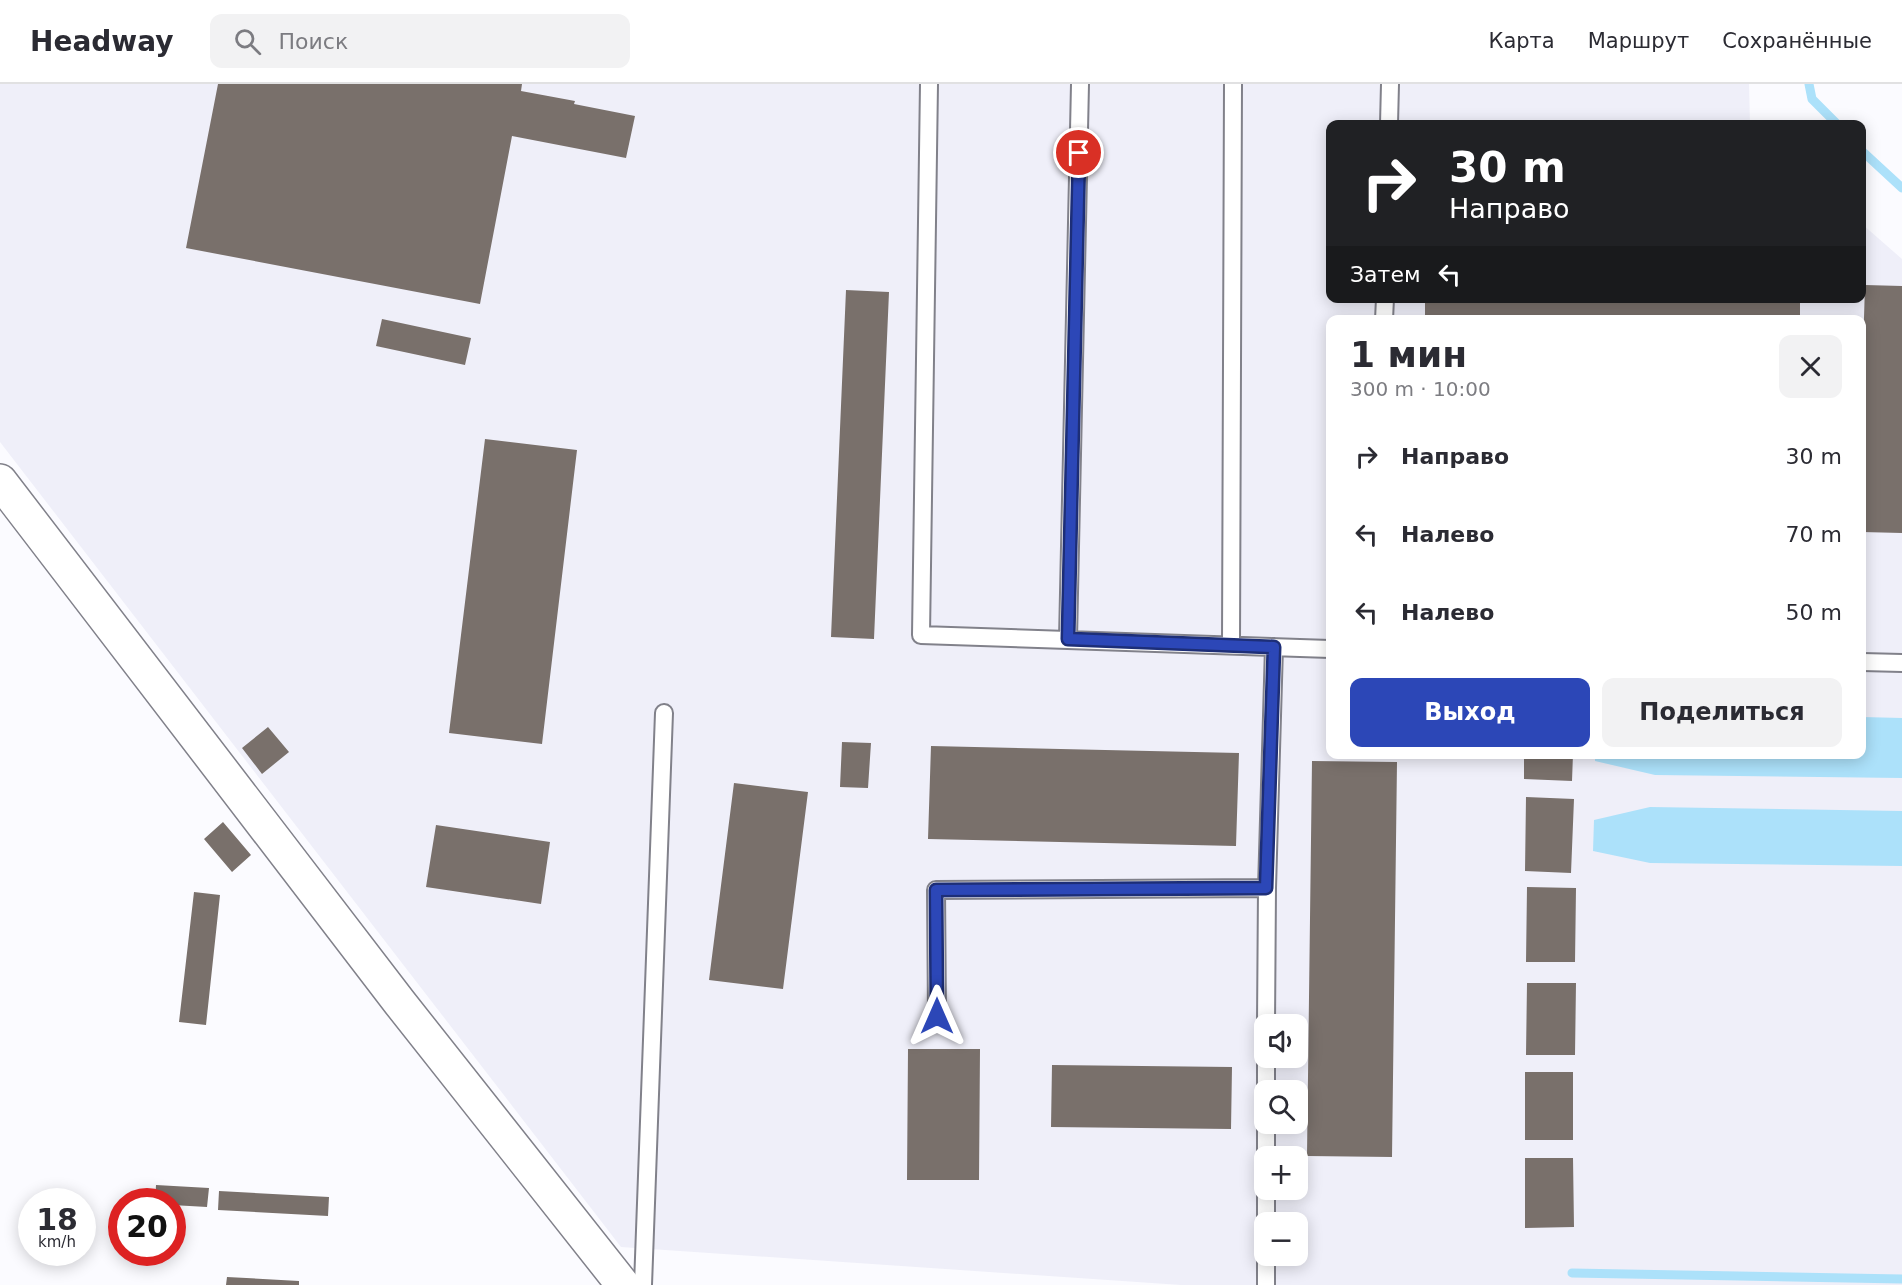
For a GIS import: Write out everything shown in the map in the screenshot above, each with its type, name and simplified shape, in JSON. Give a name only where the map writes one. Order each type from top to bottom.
[{"type":"street","points":[[0,481],[400,1003],[623,1285]]},
{"type":"lane","points":[[928,84],[921,635],[1326,650]]},
{"type":"lane","points":[[1068,639],[1080,84]]},
{"type":"lane","points":[[1231,645],[1233,84]]},
{"type":"lane","points":[[1389,120],[1390,84]]},
{"type":"lane","points":[[1266,1014],[1266,888],[1274,647]]},
{"type":"lane","points":[[1866,662],[1902,663]]},
{"type":"lane","points":[[643,1285],[664,713]]},
{"type":"lane","points":[[937,1016],[936,890],[1266,888]]},
{"type":"lane","points":[[1266,1266],[1266,1285]]},
{"type":"shaded area","points":[[0,84],[1749,84],[1750,120],[1326,120],[1326,303],[1866,303],[1866,228],[1902,259],[1902,1285],[1181,1285],[621,1247],[0,442]]},
{"type":"water","points":[[1866,717],[1902,718],[1902,778],[1655,775],[1595,761],[1595,759],[1866,759]]},
{"type":"water","points":[[1650,807],[1902,811],[1902,866],[1650,863],[1593,851],[1594,820]]},
{"type":"building","points":[[218,84],[522,84],[521,91],[635,116],[626,158],[512,136],[480,304],[186,248]]},
{"type":"building","points":[[1866,285],[1902,286],[1902,533],[1866,532],[1866,315],[1864,315]]},
{"type":"building","points":[[846,290],[889,292],[874,639],[831,637]]},
{"type":"building","points":[[1425,303],[1800,303],[1800,315],[1425,315]]},
{"type":"building","points":[[382,319],[471,338],[465,365],[376,346]]},
{"type":"building","points":[[485,439],[577,450],[542,744],[449,733]]},
{"type":"building","points":[[268,727],[289,752],[262,774],[242,748]]},
{"type":"building","points":[[842,742],[871,743],[868,788],[840,787]]},
{"type":"building","points":[[931,746],[1239,753],[1236,846],[928,839]]},
{"type":"building","points":[[1524,759],[1573,759],[1572,781],[1524,779]]},
{"type":"building","points":[[1312,761],[1397,762],[1392,1157],[1308,1156]]},
{"type":"building","points":[[734,783],[808,792],[783,989],[709,980]]},
{"type":"building","points":[[1526,797],[1574,799],[1571,873],[1525,871]]},
{"type":"building","points":[[223,822],[251,855],[232,872],[204,839]]},
{"type":"building","points":[[436,825],[550,842],[541,904],[426,887]]},
{"type":"building","points":[[1527,887],[1576,888],[1575,962],[1526,962]]},
{"type":"building","points":[[194,892],[220,895],[206,1025],[179,1022]]},
{"type":"building","points":[[1527,983],[1576,983],[1575,1055],[1526,1055]]},
{"type":"building","points":[[908,1049],[980,1049],[979,1180],[907,1180]]},
{"type":"building","points":[[1052,1065],[1232,1067],[1231,1129],[1051,1127]]},
{"type":"building","points":[[1525,1072],[1573,1072],[1573,1140],[1525,1140]]},
{"type":"building","points":[[1525,1158],[1573,1158],[1574,1227],[1525,1228]]},
{"type":"building","points":[[156,1185],[209,1188],[207,1207],[186,1206],[186,1188],[156,1188]]},
{"type":"building","points":[[219,1191],[329,1197],[328,1216],[218,1210]]},
{"type":"building","points":[[227,1277],[299,1281],[299,1285],[226,1285]]},
{"type":"waterway","points":[[1809,84],[1812,99],[1833,120]]},
{"type":"waterway","points":[[1866,155],[1902,188]]},
{"type":"waterway","points":[[1572,1273],[1902,1279]]},
{"type":"route","points":[[937,1016],[936,890],[1266,888],[1274,647],[1068,639],[1079,153]]}]
